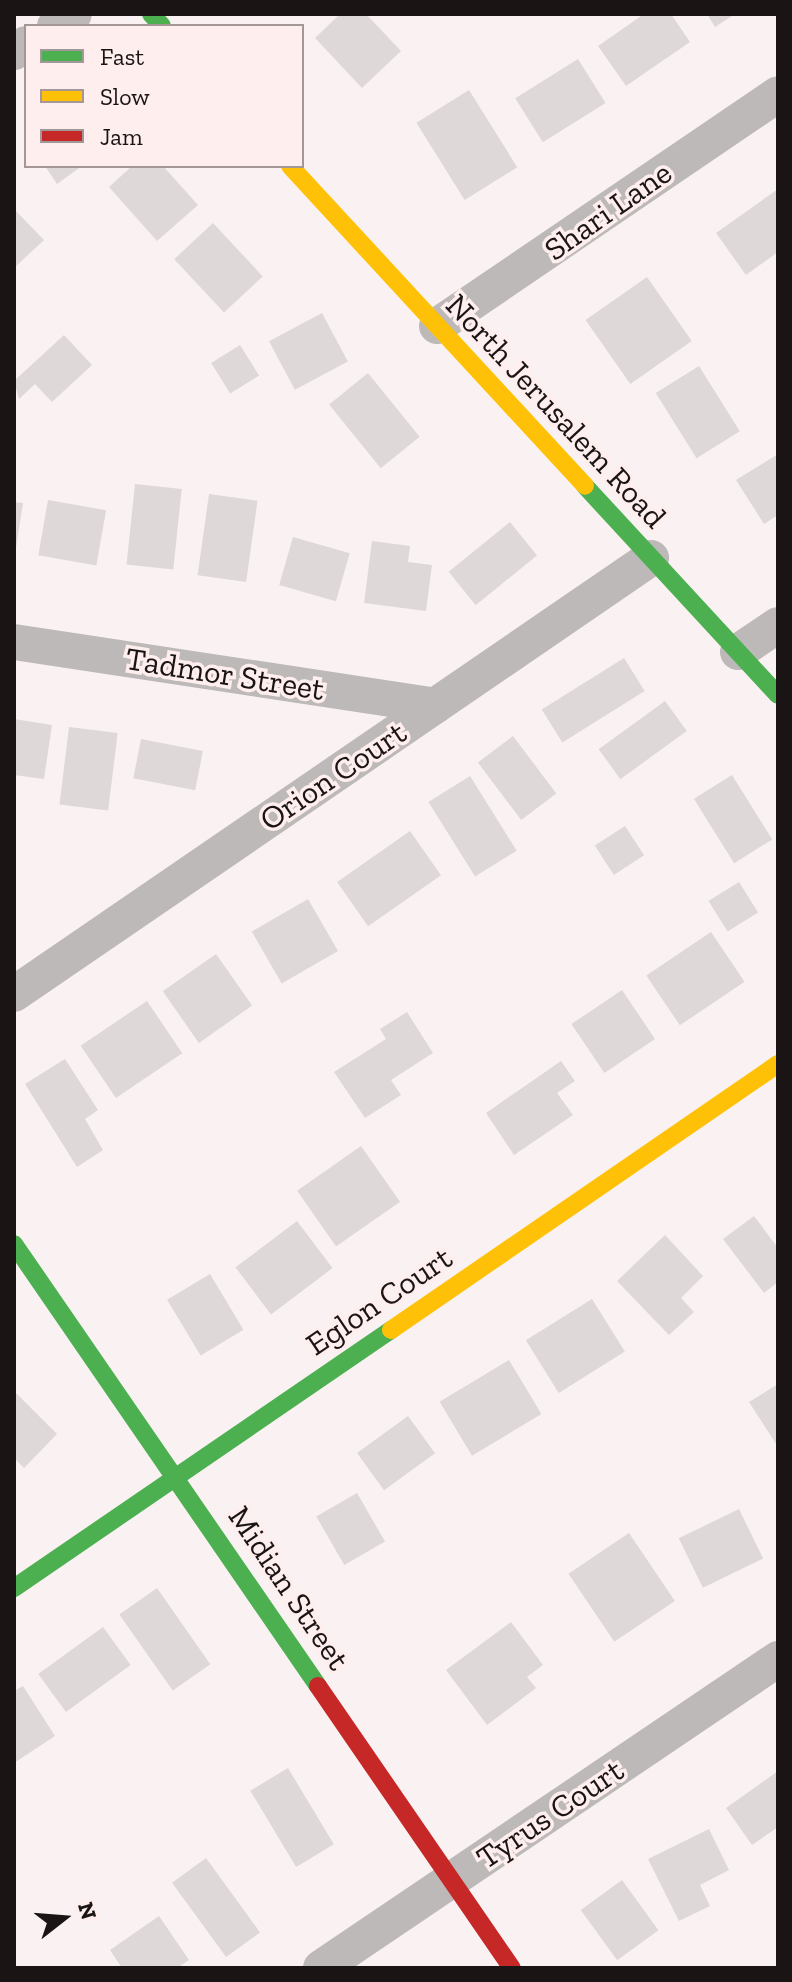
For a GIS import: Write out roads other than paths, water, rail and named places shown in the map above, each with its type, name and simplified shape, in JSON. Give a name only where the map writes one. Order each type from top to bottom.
[{"type":"street","name":"Shari Lane","points":[[437,326],[778,94]]},
{"type":"street","name":"North Jerusalem Road","points":[[292,168],[778,695]]},
{"type":"street","name":"Orion Court","points":[[14,994],[651,558]]},
{"type":"street","points":[[738,652],[778,625]]},
{"type":"street","name":"Tadmor Street","points":[[14,642],[435,706]]},
{"type":"street","name":"Eglon Court","points":[[14,1588],[778,1064]]},
{"type":"street","name":"Midian Street","points":[[14,1244],[512,1968]]},
{"type":"street","name":"Tyrus Court","points":[[321,1968],[778,1659]]}]
